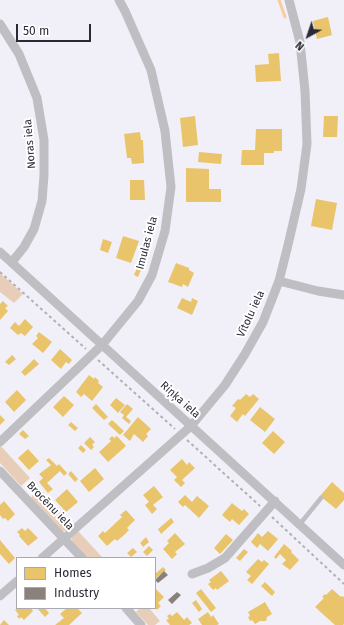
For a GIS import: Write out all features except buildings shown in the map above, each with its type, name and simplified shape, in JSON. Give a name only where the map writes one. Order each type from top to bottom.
[{"type":"street","name":"Imulas iela","points":[[0,442],[102,345],[138,301],[152,275],[165,231],[171,187],[165,131],[151,70],[126,11],[119,0]]},
{"type":"street","name":"Vītolu iela","points":[[43,557],[191,426],[225,385],[245,354],[262,322],[278,281],[301,189],[307,144],[305,92],[300,42],[289,0]]},
{"type":"street","name":"Noras iela","points":[[0,24],[19,54],[37,98],[44,140],[42,201],[34,229],[24,247],[12,262]]},
{"type":"street","name":"Riņķa iela","points":[[0,252],[344,564]]},
{"type":"street","points":[[278,281],[318,291],[344,295]]},
{"type":"street","name":"Brocēnu iela","points":[[0,471],[81,557]]},
{"type":"street","points":[[192,574],[208,568],[225,558],[275,501]]},
{"type":"street","points":[[0,596],[16,581]]},
{"type":"street","points":[[127,609],[141,625]]},
{"type":"lane","points":[[300,524],[320,498]]},
{"type":"path","points":[[0,272],[266,511],[344,584]]},
{"type":"shaded area","points":[[0,273],[23,294],[14,303],[0,292]]},
{"type":"shaded area","points":[[0,445],[30,478],[21,486],[0,463]]},
{"type":"shaded area","points":[[39,488],[72,525],[66,531],[62,531],[31,498]]},
{"type":"shaded area","points":[[78,531],[102,557],[86,557],[73,543],[71,538]]},
{"type":"shaded area","points":[[139,609],[150,609],[160,621],[155,625],[148,625],[136,612]]},
{"type":"waterway","points":[[279,0],[285,17]]}]
